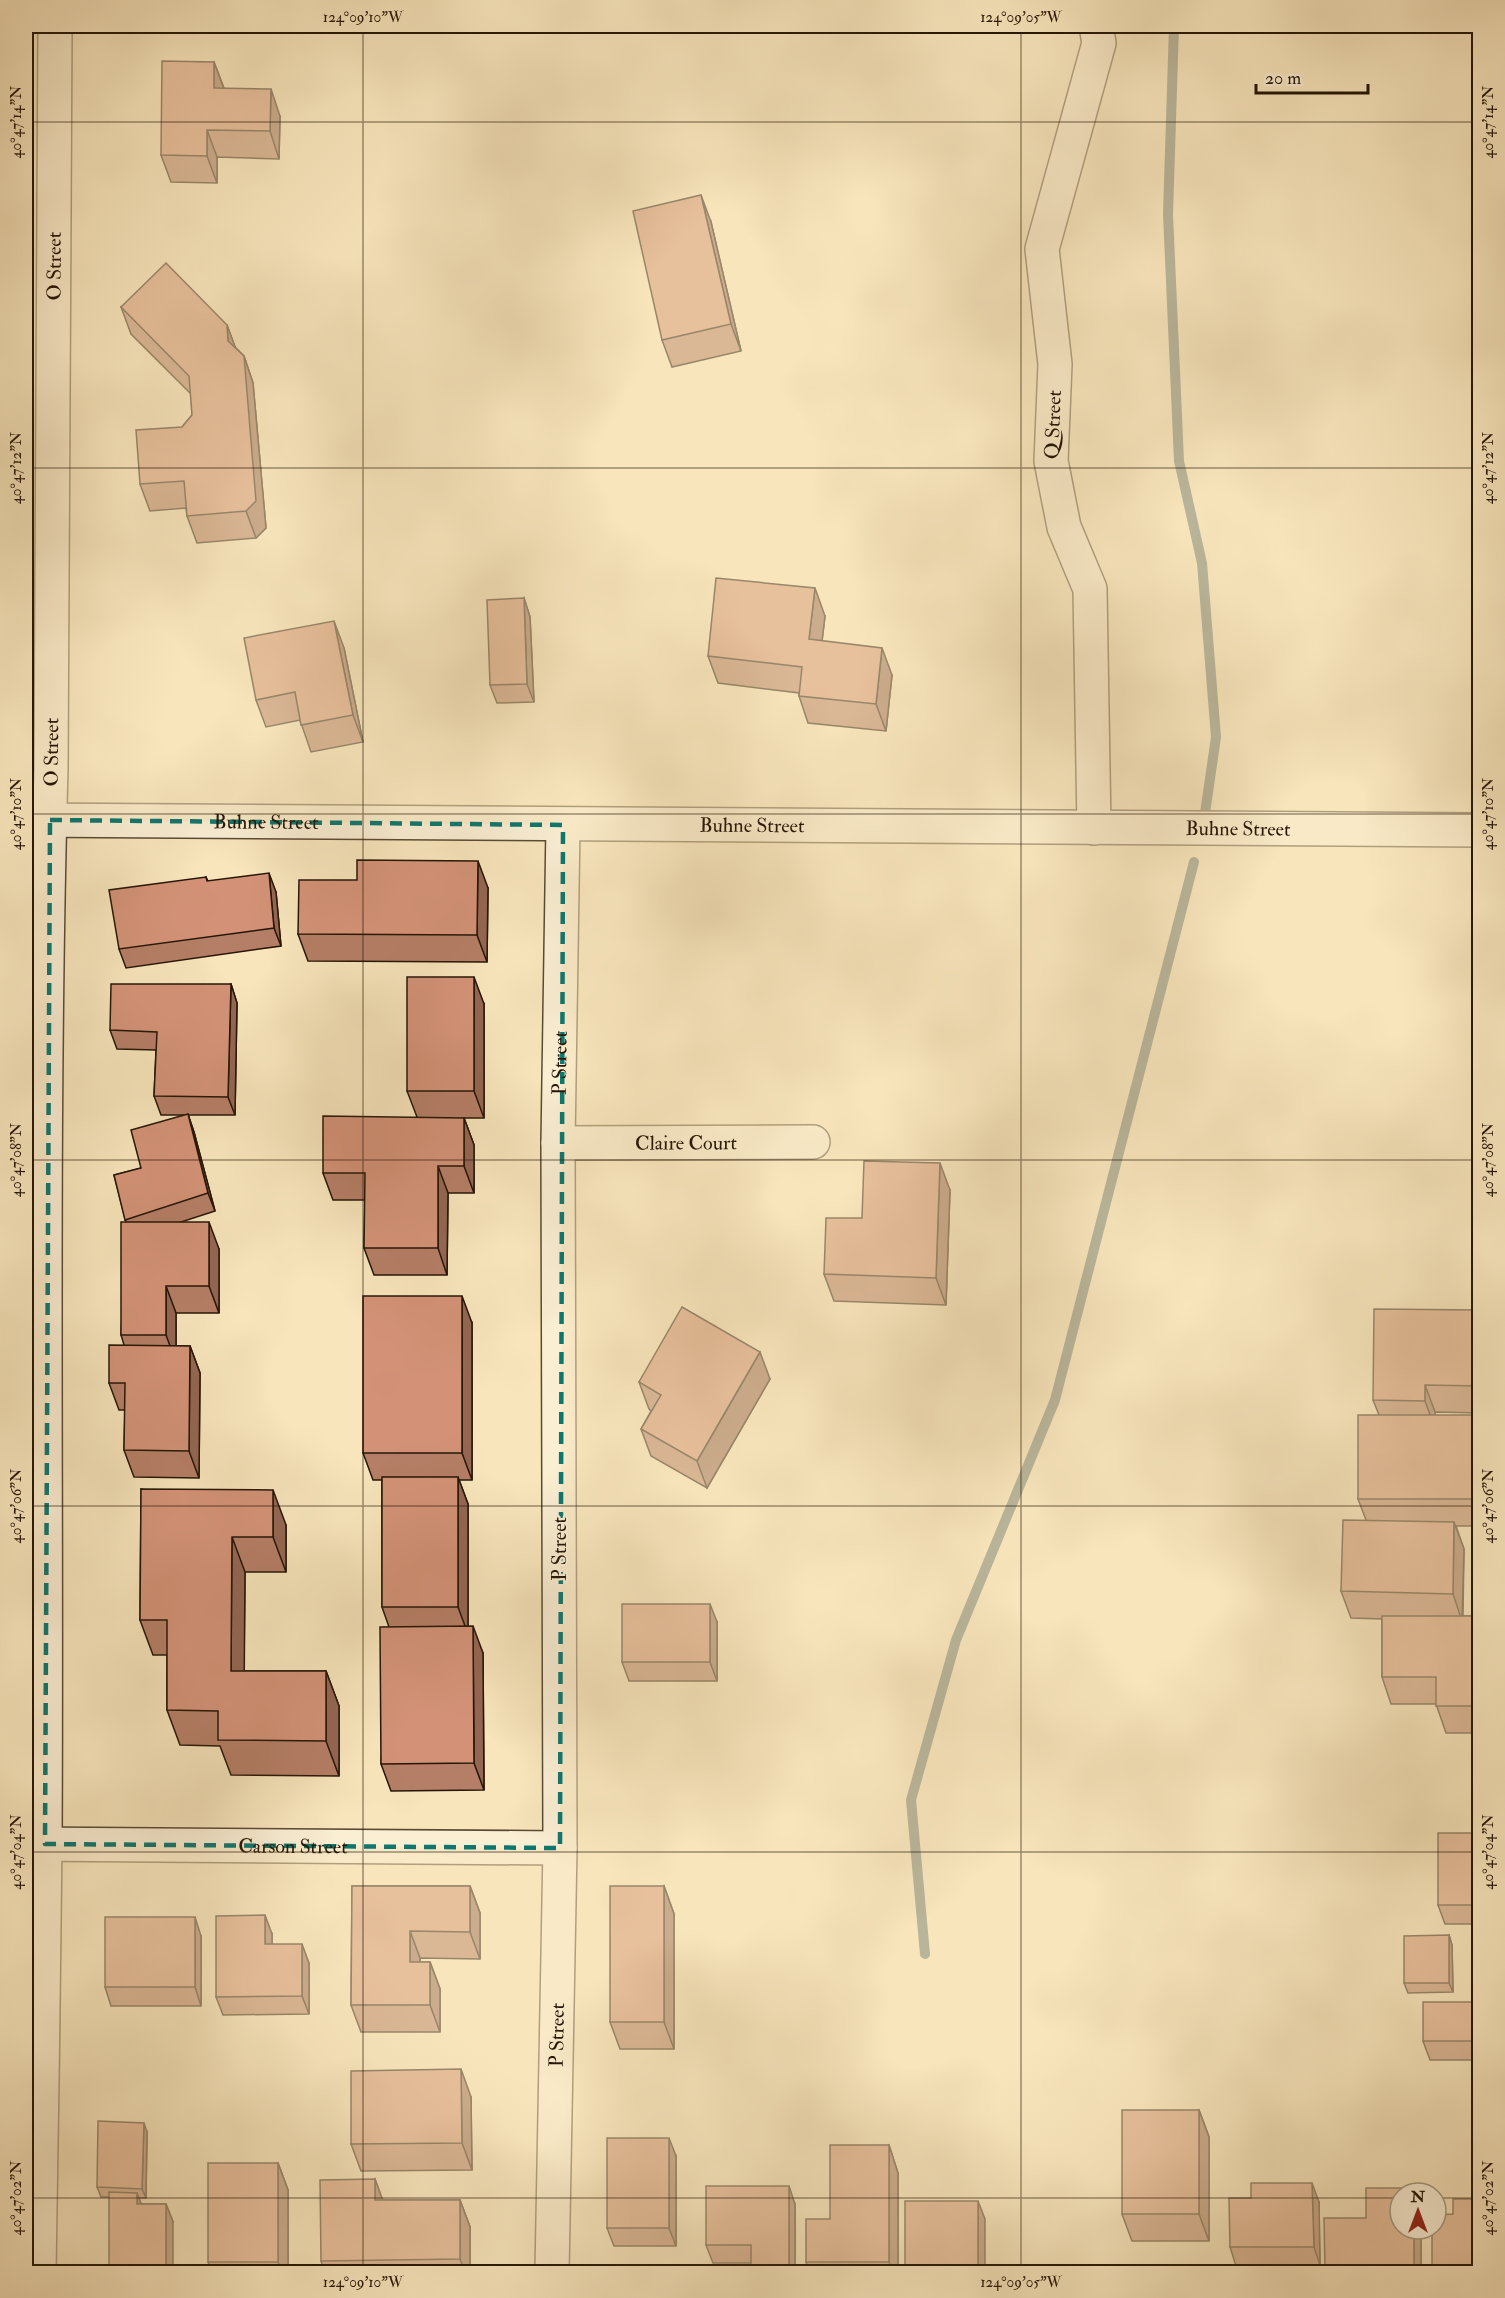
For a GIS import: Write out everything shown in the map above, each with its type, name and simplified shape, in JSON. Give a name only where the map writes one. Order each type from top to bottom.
[{"type":"street","name":"O Street","points":[[39,2272],[35,1844],[38,820],[55,26]]},
{"type":"street","name":"Q Street","points":[[1094,828],[1090,589],[1065,527],[1051,461],[1055,364],[1042,249],[1099,43],[1096,26]]},
{"type":"street","name":"Buhne Street","points":[[38,820],[1479,830]]},
{"type":"street","name":"P Street","points":[[552,2272],[560,1848],[558,1143],[563,825]]},
{"type":"street","name":"Claire Court","points":[[558,1143],[813,1142]]},
{"type":"street","name":"Carson Street","points":[[35,1844],[560,1848]]},
{"type":"highlighted area","points":[[50,820],[563,825],[560,1848],[45,1844]]},
{"type":"building","points":[[162,61],[214,62],[214,88],[271,89],[270,131],[207,130],[207,156],[161,155]]},
{"type":"building","points":[[701,195],[731,324],[662,340],[633,211]]},
{"type":"building","points":[[166,263],[227,325],[228,341],[244,356],[256,501],[246,511],[187,516],[184,481],[140,484],[136,430],[182,427],[192,415],[189,376],[121,307]]},
{"type":"building","points":[[716,578],[815,588],[809,639],[882,648],[876,704],[799,696],[802,667],[708,656]]},
{"type":"building","points":[[524,598],[527,684],[490,685],[487,600]]},
{"type":"building","points":[[334,621],[353,715],[301,725],[295,692],[256,700],[244,638]]},
{"type":"building","points":[[357,860],[478,861],[477,935],[298,934],[299,880],[357,880]]},
{"type":"building","points":[[269,873],[274,928],[119,949],[109,890],[206,877],[207,881]]},
{"type":"building","points":[[407,977],[474,977],[474,1091],[407,1091]]},
{"type":"building","points":[[111,984],[231,984],[228,1097],[154,1096],[157,1032],[110,1030]]},
{"type":"building","points":[[188,1114],[208,1193],[125,1220],[114,1175],[141,1168],[131,1130]]},
{"type":"building","points":[[323,1116],[464,1118],[464,1166],[438,1166],[438,1248],[364,1248],[365,1173],[323,1173]]},
{"type":"building","points":[[864,1161],[940,1163],[936,1278],[824,1274],[826,1218],[862,1218]]},
{"type":"building","points":[[121,1222],[209,1222],[209,1286],[166,1286],[166,1335],[121,1335]]},
{"type":"building","points":[[363,1296],[462,1296],[462,1453],[363,1453]]},
{"type":"building","points":[[682,1307],[760,1352],[697,1461],[641,1429],[661,1395],[639,1382]]},
{"type":"building","points":[[1374,1309],[1479,1310],[1479,1386],[1425,1385],[1425,1401],[1373,1400]]},
{"type":"building","points":[[109,1345],[190,1346],[189,1451],[124,1450],[125,1383],[109,1383]]},
{"type":"building","points":[[1358,1415],[1476,1415],[1476,1446],[1479,1446],[1479,1499],[1358,1499]]},
{"type":"building","points":[[382,1477],[458,1477],[458,1607],[382,1607]]},
{"type":"building","points":[[141,1489],[273,1490],[273,1537],[232,1537],[231,1671],[326,1671],[326,1741],[218,1740],[218,1711],[167,1710],[167,1620],[140,1620]]},
{"type":"building","points":[[1343,1520],[1454,1522],[1453,1594],[1341,1591]]},
{"type":"building","points":[[622,1604],[710,1604],[710,1662],[622,1662]]},
{"type":"building","points":[[1382,1616],[1479,1616],[1479,1706],[1436,1706],[1436,1677],[1382,1677]]},
{"type":"building","points":[[473,1626],[474,1763],[381,1764],[380,1627]]},
{"type":"building","points":[[1438,1833],[1479,1833],[1479,1905],[1438,1905]]},
{"type":"building","points":[[352,1886],[470,1886],[470,1932],[410,1931],[410,1962],[430,1962],[430,2005],[351,2005]]},
{"type":"building","points":[[610,1886],[664,1886],[664,2022],[610,2022]]},
{"type":"building","points":[[265,1915],[265,1944],[302,1944],[302,1996],[216,1997],[216,1916]]},
{"type":"building","points":[[105,1917],[195,1917],[195,1987],[105,1987]]},
{"type":"building","points":[[1449,1935],[1449,1983],[1404,1983],[1404,1936]]},
{"type":"building","points":[[1423,2002],[1479,2002],[1479,2041],[1423,2041]]},
{"type":"building","points":[[461,2069],[462,2143],[351,2144],[351,2071]]},
{"type":"building","points":[[1122,2110],[1199,2110],[1199,2214],[1122,2214]]},
{"type":"building","points":[[98,2121],[144,2123],[142,2189],[97,2187]]},
{"type":"building","points":[[607,2138],[669,2138],[669,2228],[607,2228]]},
{"type":"building","points":[[830,2145],[889,2145],[889,2262],[806,2262],[806,2219],[830,2219]]},
{"type":"building","points":[[208,2163],[278,2163],[278,2262],[208,2262]]},
{"type":"building","points":[[375,2179],[375,2200],[460,2200],[460,2259],[321,2261],[320,2180]]},
{"type":"building","points":[[1251,2183],[1312,2183],[1314,2247],[1230,2247],[1229,2198],[1251,2198]]},
{"type":"building","points":[[706,2186],[789,2186],[789,2272],[751,2272],[751,2245],[706,2245]]},
{"type":"building","points":[[1366,2188],[1388,2188],[1388,2241],[1414,2241],[1414,2270],[1325,2270],[1324,2218],[1366,2218]]},
{"type":"building","points":[[109,2192],[137,2193],[137,2204],[166,2204],[166,2272],[109,2272]]},
{"type":"building","points":[[1453,2199],[1478,2199],[1479,2265],[1474,2265],[1474,2270],[1432,2270],[1432,2241],[1448,2241],[1448,2214],[1453,2214]]},
{"type":"building","points":[[905,2201],[978,2201],[978,2272],[905,2272]]},
{"type":"waterway","points":[[1174,26],[1168,214],[1179,461],[1202,563],[1216,737],[1204,820]]},
{"type":"waterway","points":[[925,1954],[911,1800],[956,1640],[1055,1400],[1194,862]]}]
